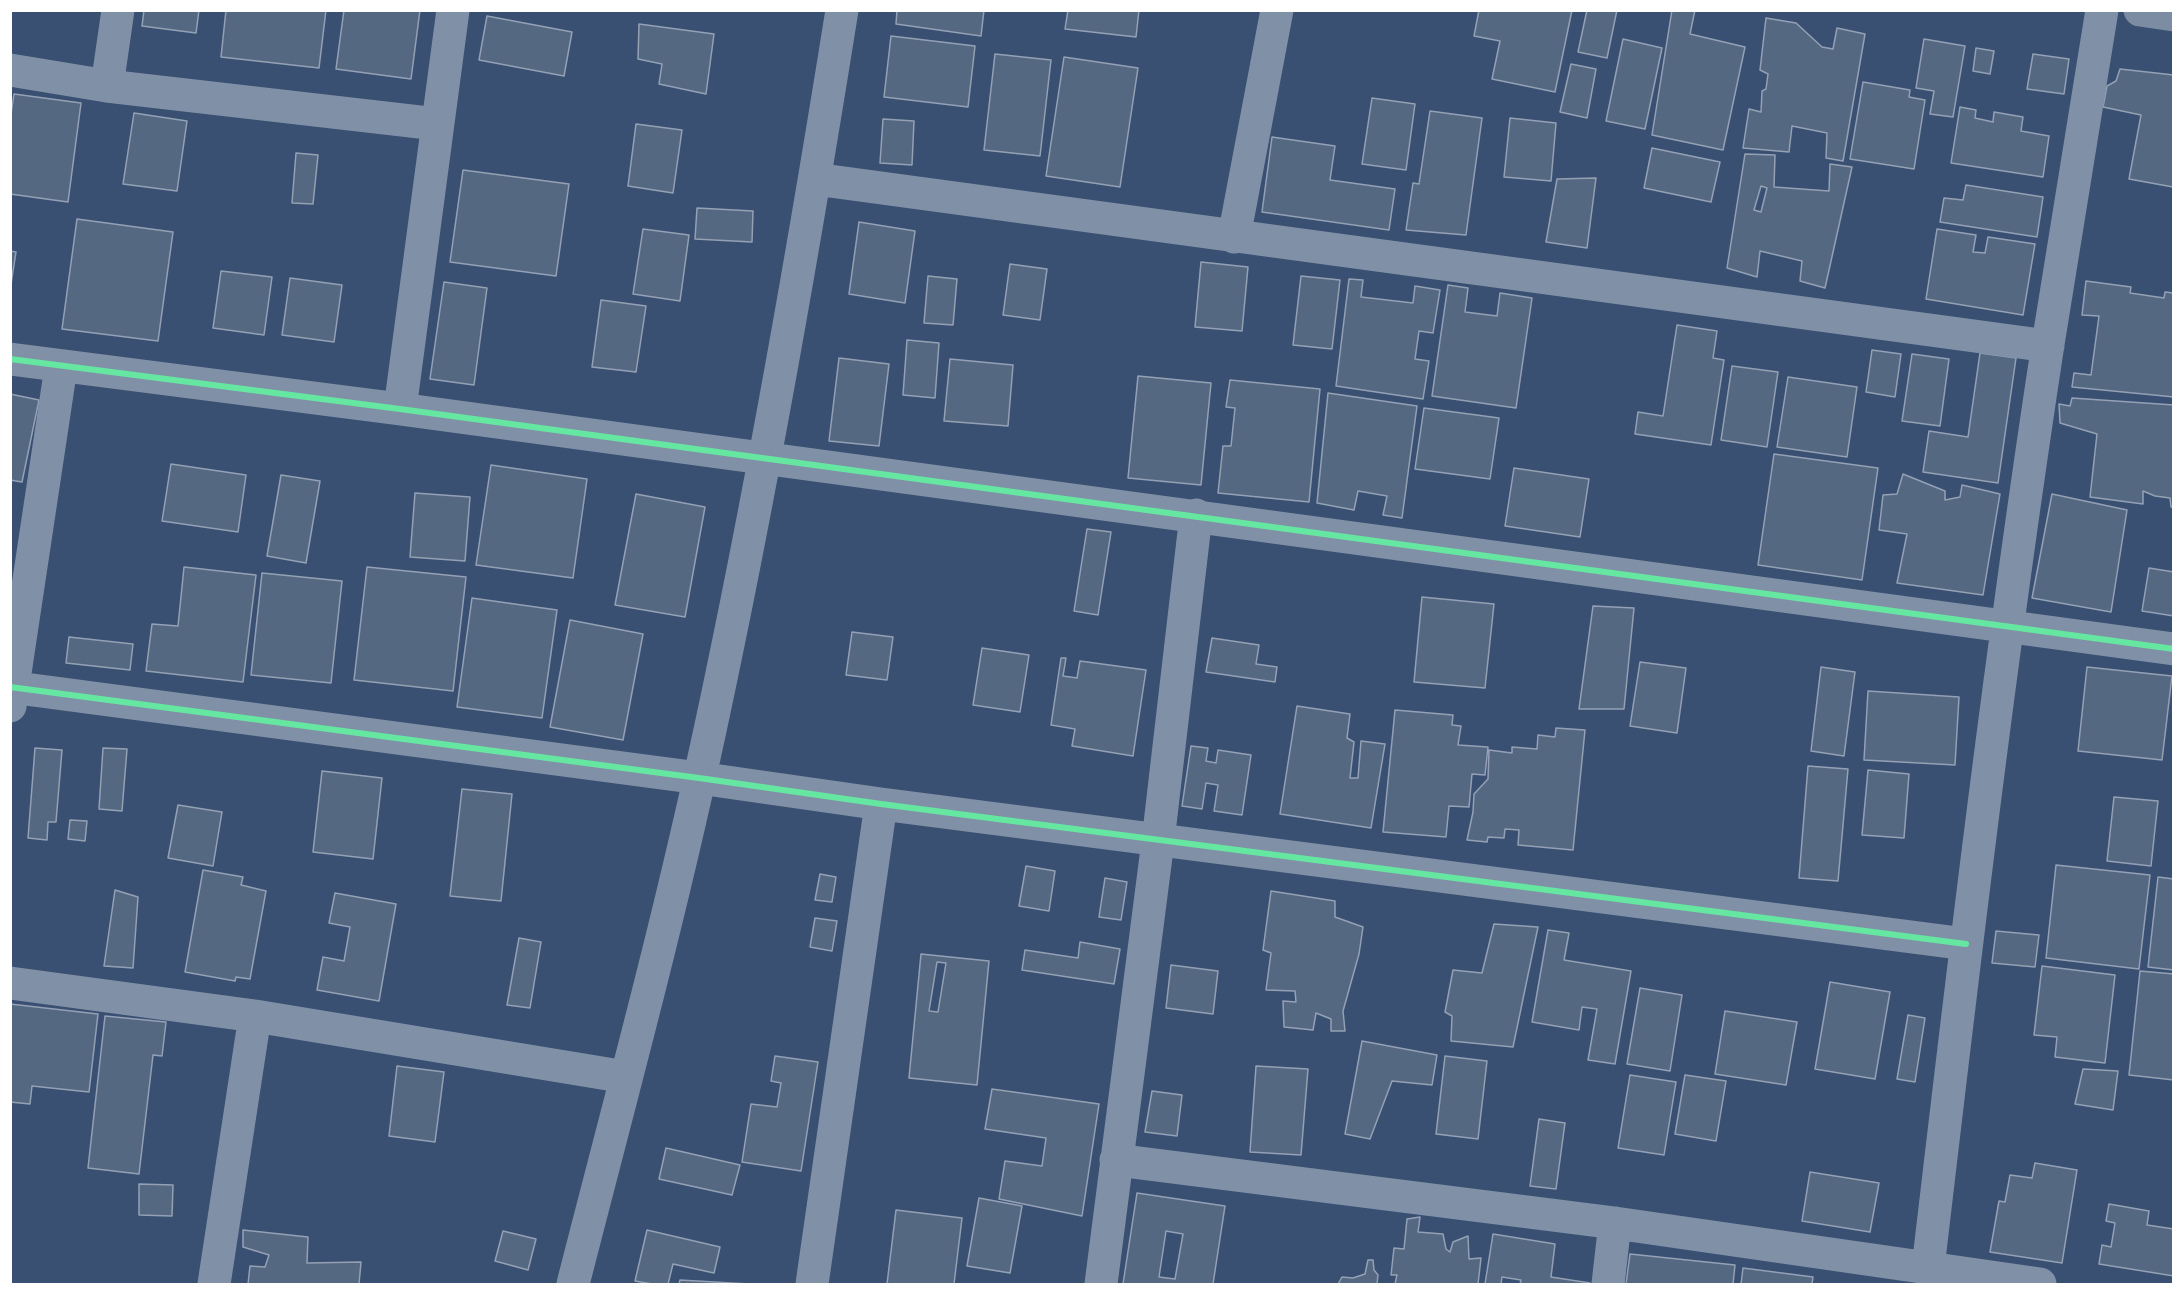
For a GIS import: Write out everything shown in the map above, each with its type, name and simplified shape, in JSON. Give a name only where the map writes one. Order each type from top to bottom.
[{"type":"street","points":[[107,86],[118,10]]},
{"type":"street","points":[[400,409],[453,10]]},
{"type":"street","points":[[573,1284],[699,778],[766,459],[842,10]]},
{"type":"street","points":[[1234,237],[1277,10]]},
{"type":"street","points":[[1928,1268],[1966,944],[2008,627],[2048,346],[2102,10]]},
{"type":"street","points":[[2140,10],[2174,15]]},
{"type":"street","points":[[10,70],[107,86],[437,124]]},
{"type":"street","points":[[815,179],[2048,346]]},
{"type":"street","points":[[10,359],[1196,515],[2174,649]]},
{"type":"street","points":[[61,367],[11,693],[699,778],[1158,841],[1966,944]]},
{"type":"street","points":[[1101,1284],[1158,841],[1196,515]]},
{"type":"street","points":[[812,1284],[881,804]]},
{"type":"street","points":[[10,983],[255,1016],[626,1077]]},
{"type":"street","points":[[213,1284],[255,1016]]},
{"type":"street","points":[[1116,1160],[1615,1222],[2040,1284]]},
{"type":"street","points":[[1608,1284],[1615,1222]]},
{"type":"building","points":[[144,10],[199,10],[196,33],[142,26]]},
{"type":"building","points":[[226,10],[326,10],[319,68],[221,57]]},
{"type":"building","points":[[344,10],[420,10],[411,79],[336,69]]},
{"type":"building","points":[[897,10],[984,10],[981,36],[896,24]]},
{"type":"building","points":[[1068,10],[1139,10],[1136,37],[1065,29]]},
{"type":"building","points":[[1479,10],[1572,10],[1555,92],[1492,79],[1500,41],[1474,36]]},
{"type":"building","points":[[1587,10],[1617,10],[1607,58],[1578,52]]},
{"type":"building","points":[[1672,10],[1695,10],[1690,34],[1745,47],[1723,150],[1652,135]]},
{"type":"building","points":[[487,16],[572,32],[564,76],[479,60]]},
{"type":"building","points":[[1766,18],[1796,23],[1822,47],[1833,49],[1837,28],[1865,34],[1843,161],[1826,158],[1827,133],[1792,126],[1789,152],[1743,148],[1749,109],[1761,112],[1762,91],[1766,89],[1768,74],[1760,70]]},
{"type":"building","points":[[639,24],[714,34],[706,94],[659,84],[662,64],[638,59]]},
{"type":"building","points":[[891,36],[975,46],[968,107],[884,97]]},
{"type":"building","points":[[1623,39],[1662,48],[1645,129],[1606,121]]},
{"type":"building","points":[[1924,39],[1965,46],[1953,117],[1930,114],[1934,91],[1916,88]]},
{"type":"building","points":[[1976,48],[1994,51],[1990,74],[1973,71]]},
{"type":"building","points":[[995,54],[1051,60],[1040,156],[984,150]]},
{"type":"building","points":[[2033,54],[2069,59],[2064,94],[2027,89]]},
{"type":"building","points":[[1064,57],[1138,68],[1120,187],[1046,176]]},
{"type":"building","points":[[1571,64],[1596,69],[1587,118],[1560,112]]},
{"type":"building","points":[[2120,69],[2174,75],[2173,187],[2129,179],[2141,115],[2103,107],[2107,86],[2116,81]]},
{"type":"building","points":[[1863,82],[1910,90],[1909,97],[1925,100],[1914,169],[1850,159]]},
{"type":"building","points":[[14,94],[81,103],[68,202],[10,194],[10,121]]},
{"type":"building","points":[[1372,98],[1415,104],[1406,170],[1362,164]]},
{"type":"building","points":[[1960,107],[1976,110],[1975,118],[1993,122],[1994,112],[2023,117],[2021,131],[2049,136],[2043,177],[1951,163]]},
{"type":"building","points":[[1430,111],[1482,118],[1466,235],[1406,230],[1413,183],[1419,184]]},
{"type":"building","points":[[134,113],[187,121],[177,191],[123,184]]},
{"type":"building","points":[[1510,118],[1556,123],[1551,181],[1504,177]]},
{"type":"building","points":[[883,119],[914,121],[912,165],[880,163]]},
{"type":"building","points":[[636,124],[682,130],[673,193],[628,186]]},
{"type":"building","points":[[1272,137],[1335,146],[1330,180],[1395,189],[1389,230],[1262,212]]},
{"type":"building","points":[[1652,148],[1720,162],[1711,202],[1644,188]]},
{"type":"building","points":[[296,153],[318,155],[313,204],[292,203]]},
{"type":"building","points":[[1745,154],[1775,155],[1774,187],[1829,191],[1830,164],[1852,167],[1825,288],[1800,281],[1802,261],[1760,251],[1757,277],[1727,268]],"holes":[[[1761,186],[1767,188],[1761,212],[1754,210]]]},
{"type":"building","points":[[463,170],[569,184],[556,276],[450,262]]},
{"type":"building","points":[[1596,178],[1587,248],[1546,242],[1557,179]]},
{"type":"building","points":[[1966,185],[2043,197],[2037,237],[1940,222],[1944,198],[1963,200]]},
{"type":"building","points":[[697,208],[753,211],[752,242],[695,239]]},
{"type":"building","points":[[77,219],[173,232],[158,341],[62,329]]},
{"type":"building","points":[[859,222],[915,231],[905,303],[849,294]]},
{"type":"building","points":[[643,229],[689,235],[680,301],[633,294]]},
{"type":"building","points":[[1937,229],[1976,235],[1973,252],[1985,253],[1988,237],[2035,244],[2023,315],[1926,299]]},
{"type":"building","points":[[10,251],[16,252],[10,291]]},
{"type":"building","points":[[1201,262],[1248,267],[1242,331],[1195,327]]},
{"type":"building","points":[[1010,264],[1047,269],[1040,320],[1003,315]]},
{"type":"building","points":[[221,271],[272,277],[264,335],[213,328]]},
{"type":"building","points":[[928,276],[957,279],[953,325],[924,323]]},
{"type":"building","points":[[1301,276],[1340,280],[1332,349],[1293,345]]},
{"type":"building","points":[[290,278],[342,285],[334,342],[282,335]]},
{"type":"building","points":[[1349,279],[1363,280],[1361,297],[1413,303],[1415,286],[1440,290],[1433,333],[1419,331],[1415,359],[1429,361],[1423,399],[1336,386]]},
{"type":"building","points":[[2086,281],[2131,287],[2130,293],[2164,298],[2165,292],[2174,293],[2174,397],[2072,387],[2074,373],[2091,375],[2099,316],[2082,315]]},
{"type":"building","points":[[444,282],[487,288],[474,385],[430,379]]},
{"type":"building","points":[[1448,285],[1468,288],[1465,312],[1497,316],[1500,293],[1532,298],[1516,408],[1432,396]]},
{"type":"building","points":[[601,300],[646,306],[636,372],[592,367]]},
{"type":"building","points":[[1677,325],[1717,331],[1713,358],[1724,360],[1711,445],[1635,434],[1638,412],[1663,416]]},
{"type":"building","points":[[907,340],[939,343],[935,398],[903,395]]},
{"type":"building","points":[[1872,350],[1901,354],[1895,397],[1866,392]]},
{"type":"building","points":[[1980,353],[2016,358],[1998,483],[1923,472],[1929,431],[1968,437]]},
{"type":"building","points":[[1912,354],[1949,359],[1940,426],[1902,421]]},
{"type":"building","points":[[839,358],[889,364],[879,446],[829,441]]},
{"type":"building","points":[[950,359],[1013,365],[1008,426],[944,421]]},
{"type":"building","points":[[1732,366],[1778,372],[1767,447],[1721,440]]},
{"type":"building","points":[[1138,376],[1211,383],[1201,485],[1128,478]]},
{"type":"building","points":[[1788,377],[1857,387],[1847,457],[1777,447]]},
{"type":"building","points":[[1230,380],[1320,389],[1309,502],[1218,493],[1223,446],[1231,446],[1235,408],[1226,407]]},
{"type":"building","points":[[1328,393],[1417,406],[1402,518],[1383,515],[1387,496],[1358,491],[1354,510],[1317,503]]},
{"type":"building","points":[[10,394],[39,400],[22,482],[10,480]]},
{"type":"building","points":[[2072,398],[2174,405],[2174,507],[2171,507],[2170,498],[2155,496],[2143,491],[2143,504],[2090,497],[2097,434],[2060,423],[2059,404],[2070,406]]},
{"type":"building","points":[[1424,408],[1499,418],[1490,479],[1415,469]]},
{"type":"building","points":[[1774,454],[1878,468],[1862,580],[1758,565]]},
{"type":"building","points":[[171,464],[246,475],[238,532],[162,521]]},
{"type":"building","points":[[491,465],[587,479],[573,578],[476,565]]},
{"type":"building","points":[[1514,468],[1589,479],[1580,537],[1505,526]]},
{"type":"building","points":[[1903,474],[1945,491],[1945,500],[1960,497],[1962,485],[2000,494],[1983,595],[1897,583],[1907,534],[1879,530],[1883,495],[1897,494]]},
{"type":"building","points":[[281,475],[320,481],[306,563],[267,556]]},
{"type":"building","points":[[415,493],[470,497],[465,561],[410,557]]},
{"type":"building","points":[[636,494],[705,507],[685,617],[615,605]]},
{"type":"building","points":[[2052,494],[2127,510],[2111,612],[2032,598]]},
{"type":"building","points":[[1087,529],[1111,532],[1098,615],[1074,611]]},
{"type":"building","points":[[184,567],[256,575],[243,682],[146,671],[152,624],[178,626]]},
{"type":"building","points":[[367,567],[466,577],[453,691],[354,680]]},
{"type":"building","points":[[2149,568],[2174,572],[2174,616],[2142,611]]},
{"type":"building","points":[[262,573],[342,581],[331,683],[251,675]]},
{"type":"building","points":[[1422,597],[1494,604],[1485,688],[1414,682]]},
{"type":"building","points":[[472,598],[557,610],[542,718],[457,707]]},
{"type":"building","points":[[1593,606],[1634,608],[1624,709],[1579,709]]},
{"type":"building","points":[[570,620],[643,634],[623,740],[550,727]]},
{"type":"building","points":[[852,632],[893,637],[887,680],[846,675]]},
{"type":"building","points":[[69,637],[133,644],[130,670],[66,663]]},
{"type":"building","points":[[1212,638],[1259,645],[1256,664],[1277,667],[1275,682],[1206,672]]},
{"type":"building","points":[[982,648],[1029,655],[1020,712],[973,705]]},
{"type":"building","points":[[1061,658],[1066,658],[1063,676],[1077,678],[1080,661],[1146,670],[1133,756],[1072,746],[1075,729],[1051,725]]},
{"type":"building","points":[[1640,662],[1686,668],[1677,733],[1630,726]]},
{"type":"building","points":[[1821,667],[1855,672],[1844,756],[1811,751]]},
{"type":"building","points":[[2087,667],[2172,676],[2162,760],[2078,751]]},
{"type":"building","points":[[1868,691],[1959,697],[1955,765],[1864,760]]},
{"type":"building","points":[[1297,706],[1350,714],[1347,738],[1354,742],[1350,778],[1358,778],[1361,741],[1385,744],[1371,828],[1280,814]]},
{"type":"building","points":[[1395,710],[1453,715],[1452,725],[1461,726],[1458,745],[1488,747],[1485,775],[1472,774],[1469,807],[1449,806],[1446,837],[1383,832]]},
{"type":"building","points":[[1556,728],[1585,730],[1573,850],[1518,845],[1519,830],[1505,829],[1504,838],[1488,837],[1487,842],[1467,840],[1474,794],[1488,779],[1489,750],[1512,753],[1512,747],[1537,749],[1538,735],[1555,737]]},
{"type":"building","points":[[1191,746],[1208,748],[1206,761],[1216,763],[1218,750],[1251,755],[1242,815],[1214,811],[1218,785],[1206,783],[1202,809],[1182,806]]},
{"type":"building","points":[[35,748],[62,750],[56,822],[48,822],[47,840],[28,838]]},
{"type":"building","points":[[103,748],[127,749],[122,811],[99,809]]},
{"type":"building","points":[[1808,766],[1848,769],[1838,881],[1799,878]]},
{"type":"building","points":[[1868,770],[1909,774],[1904,838],[1862,835]]},
{"type":"building","points":[[322,771],[382,778],[373,859],[313,852]]},
{"type":"building","points":[[462,789],[512,794],[501,901],[450,896]]},
{"type":"building","points":[[2114,797],[2158,801],[2151,866],[2107,861]]},
{"type":"building","points":[[178,805],[222,812],[213,866],[168,858]]},
{"type":"building","points":[[70,820],[87,821],[85,841],[68,839]]},
{"type":"building","points":[[2056,865],[2150,875],[2139,969],[2046,958]]},
{"type":"building","points":[[1026,866],[1055,871],[1049,911],[1019,906]]},
{"type":"building","points":[[203,870],[243,877],[241,885],[266,891],[250,979],[236,977],[235,981],[185,972]]},
{"type":"building","points":[[820,874],[836,877],[832,902],[815,900]]},
{"type":"building","points":[[2158,877],[2174,879],[2174,970],[2148,967]]},
{"type":"building","points":[[1105,878],[1127,882],[1121,920],[1099,917]]},
{"type":"building","points":[[115,890],[138,897],[133,968],[104,966]]},
{"type":"building","points":[[1271,891],[1335,901],[1335,917],[1363,927],[1359,954],[1343,1011],[1345,1031],[1331,1031],[1331,1019],[1316,1013],[1313,1030],[1284,1027],[1283,1001],[1296,1002],[1295,991],[1266,990],[1271,953],[1263,950]]},
{"type":"building","points":[[335,893],[396,904],[379,1001],[317,990],[323,957],[344,961],[350,927],[329,923]]},
{"type":"building","points":[[815,918],[837,921],[832,951],[810,947]]},
{"type":"building","points":[[1494,924],[1538,927],[1513,1047],[1451,1041],[1452,1016],[1445,1012],[1453,970],[1482,973]]},
{"type":"building","points":[[1548,930],[1569,933],[1564,960],[1631,971],[1615,1064],[1588,1060],[1597,1009],[1582,1007],[1579,1030],[1532,1022]]},
{"type":"building","points":[[1996,931],[2039,935],[2035,967],[1992,963]]},
{"type":"building","points":[[519,938],[541,942],[530,1008],[507,1005]]},
{"type":"building","points":[[1080,942],[1120,949],[1114,984],[1022,970],[1025,950],[1078,958]]},
{"type":"building","points":[[921,954],[989,961],[977,1085],[909,1078]],"holes":[[[937,962],[946,963],[938,1012],[929,1011]]]},
{"type":"building","points":[[1171,965],[1218,971],[1213,1014],[1166,1008]]},
{"type":"building","points":[[2042,966],[2115,975],[2105,1063],[2055,1057],[2057,1037],[2034,1035]]},
{"type":"building","points":[[2140,971],[2174,974],[2174,1080],[2129,1075]]},
{"type":"building","points":[[1830,982],[1890,992],[1875,1079],[1815,1069]]},
{"type":"building","points":[[1640,988],[1682,995],[1670,1071],[1627,1064]]},
{"type":"building","points":[[10,1004],[98,1014],[89,1092],[32,1086],[30,1104],[10,1102]]},
{"type":"building","points":[[1725,1011],[1797,1022],[1786,1085],[1715,1074]]},
{"type":"building","points":[[1908,1015],[1925,1018],[1915,1082],[1897,1079]]},
{"type":"building","points":[[105,1016],[166,1022],[162,1056],[153,1055],[139,1174],[88,1168]]},
{"type":"building","points":[[1362,1041],[1437,1055],[1432,1085],[1392,1081],[1370,1139],[1345,1134]]},
{"type":"building","points":[[775,1056],[818,1062],[801,1171],[742,1162],[751,1104],[777,1107],[781,1083],[771,1081]]},
{"type":"building","points":[[1445,1056],[1487,1061],[1478,1139],[1436,1134]]},
{"type":"building","points":[[397,1066],[444,1072],[435,1142],[389,1136]]},
{"type":"building","points":[[1256,1066],[1308,1069],[1301,1155],[1250,1152]]},
{"type":"building","points":[[2083,1069],[2118,1071],[2113,1110],[2075,1104]]},
{"type":"building","points":[[1630,1075],[1676,1082],[1664,1155],[1618,1148]]},
{"type":"building","points":[[1685,1075],[1726,1081],[1716,1141],[1675,1134]]},
{"type":"building","points":[[992,1089],[1099,1104],[1082,1216],[999,1199],[1005,1161],[1042,1166],[1046,1138],[985,1129]]},
{"type":"building","points":[[1152,1091],[1182,1095],[1177,1136],[1145,1132]]},
{"type":"building","points":[[1539,1119],[1565,1123],[1556,1189],[1530,1186]]},
{"type":"building","points":[[666,1148],[740,1165],[732,1195],[659,1179]]},
{"type":"building","points":[[2035,1163],[2077,1170],[2062,1263],[1990,1252],[1999,1201],[2005,1202],[2010,1175],[2032,1178]]},
{"type":"building","points":[[1810,1172],[1879,1183],[1870,1232],[1802,1221]]},
{"type":"building","points":[[139,1184],[173,1185],[172,1216],[139,1215]]},
{"type":"building","points":[[1137,1193],[1225,1206],[1213,1284],[1123,1284]],"holes":[[[1166,1231],[1183,1234],[1175,1279],[1159,1277]]]},
{"type":"building","points":[[979,1198],[1022,1206],[1010,1273],[967,1266]]},
{"type":"building","points":[[2109,1204],[2149,1211],[2147,1225],[2174,1229],[2174,1276],[2099,1264],[2102,1245],[2111,1247],[2115,1223],[2106,1221]]},
{"type":"building","points":[[896,1210],[962,1218],[954,1284],[887,1284]]},
{"type":"building","points":[[1420,1217],[1418,1232],[1443,1234],[1446,1249],[1450,1252],[1453,1242],[1468,1236],[1469,1259],[1481,1258],[1478,1284],[1395,1284],[1397,1275],[1391,1275],[1394,1248],[1404,1249],[1407,1219]]},
{"type":"building","points":[[243,1230],[308,1237],[307,1263],[361,1262],[359,1284],[248,1284],[250,1266],[265,1267],[269,1255],[243,1247]]},
{"type":"building","points":[[647,1230],[720,1247],[714,1273],[673,1264],[668,1284],[635,1281]]},
{"type":"building","points":[[503,1231],[536,1239],[528,1270],[495,1261]]},
{"type":"building","points":[[1493,1234],[1555,1244],[1551,1277],[1590,1284],[1520,1284],[1521,1280],[1502,1277],[1501,1284],[1485,1284]]},
{"type":"building","points":[[1630,1254],[1735,1265],[1733,1284],[1626,1284]]},
{"type":"building","points":[[1368,1260],[1373,1260],[1374,1270],[1378,1275],[1377,1284],[1338,1284],[1342,1277],[1353,1278],[1365,1274]]},
{"type":"building","points":[[1743,1268],[1813,1277],[1812,1284],[1741,1284]]},
{"type":"building","points":[[680,1280],[749,1284],[679,1284]]},
{"type":"cycle path","points":[[10,359],[400,409],[2174,649]]},
{"type":"cycle path","points":[[10,687],[881,804],[1966,944]]}]
